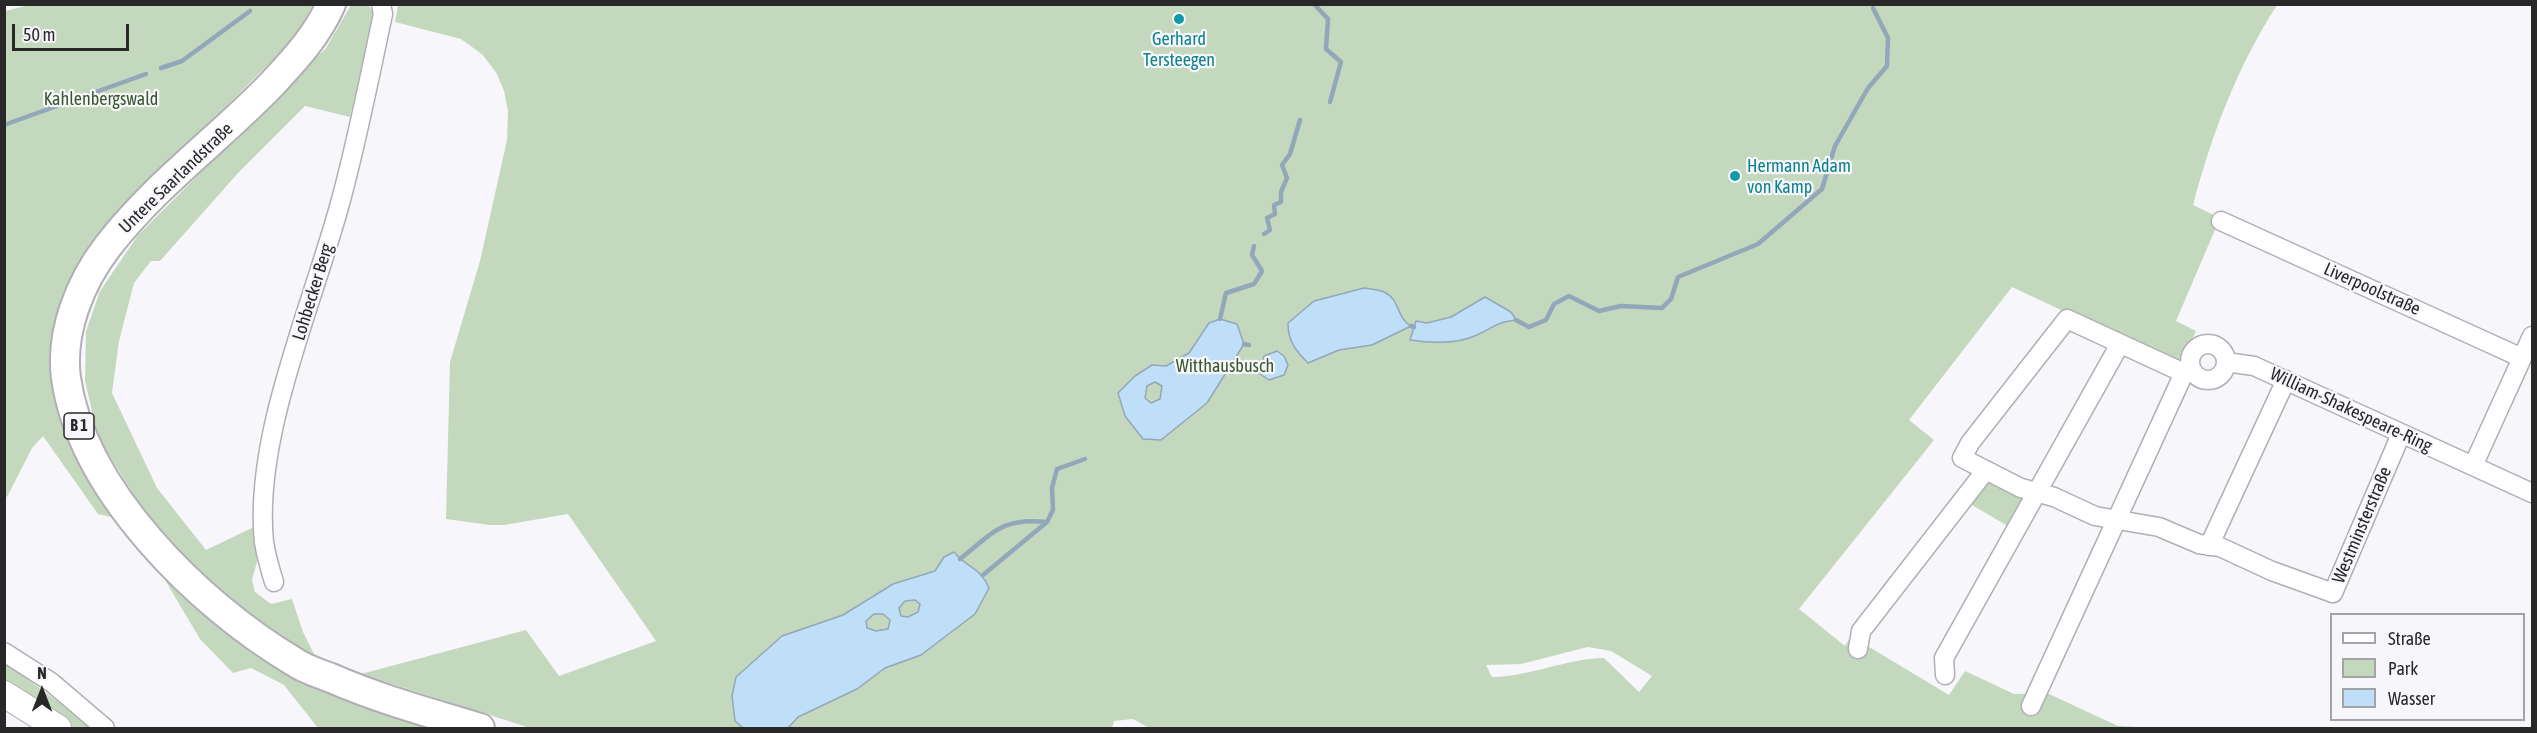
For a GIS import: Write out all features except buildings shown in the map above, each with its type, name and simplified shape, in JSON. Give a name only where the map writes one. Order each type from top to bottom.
[{"type":"main road","name":"Untere Saarlandstraße","points":[[331,4],[310,43],[250,106],[138,209],[106,248],[81,289],[68,332],[66,375],[73,412],[103,474],[133,519],[171,564],[241,628],[295,663],[346,684],[480,729]]},
{"type":"street","name":"Lohbecker Berg","points":[[274,582],[264,542],[264,493],[268,463],[280,402],[342,196],[383,14],[381,4]]},
{"type":"street","name":"Liverpoolstraße","points":[[2221,221],[2522,358]]},
{"type":"street","name":"Westminsterstraße","points":[[2226,362],[2223,372],[2214,380],[2204,380],[2067,319],[1970,442],[1962,458],[2021,488],[2054,497],[2095,516],[2159,526],[2199,544],[2220,547],[2272,571],[2333,593],[2401,434]]},
{"type":"street","points":[[2473,466],[2532,336]]},
{"type":"street","points":[[1945,675],[1944,658],[2120,344]]},
{"type":"street","points":[[2031,706],[2187,372],[2192,354],[2204,345],[2218,347],[2226,362]]},
{"type":"street","name":"William-Shakespeare-Ring","points":[[2226,362],[2254,366],[2532,492]]},
{"type":"street","points":[[2209,546],[2286,380]]},
{"type":"street","points":[[1858,649],[1861,631],[1986,470]]},
{"type":"street","points":[[4,652],[51,682],[105,729]]},
{"type":"street","points":[[4,694],[58,729]]},
{"type":"green space","name":"Kahlenbergswald","points":[[33,4],[313,5],[293,40],[100,232],[70,282],[54,329],[52,379],[63,419],[115,518],[98,514],[43,436],[32,448],[7,497],[5,495],[5,11]]},
{"type":"green space","points":[[351,5],[368,5],[375,15],[350,117],[305,106],[239,172],[160,261],[151,261],[134,283],[119,341],[112,393],[157,488],[206,550],[254,527],[257,562],[252,580],[255,592],[271,604],[292,599],[303,632],[316,658],[275,638],[195,573],[137,500],[98,437],[85,381],[86,331],[100,291],[138,235],[326,48]]},
{"type":"green space","name":"Witthausbusch","points":[[398,5],[2277,5],[2250,52],[2227,102],[2193,205],[2220,218],[2176,321],[2196,331],[2185,356],[2176,364],[2012,287],[1909,420],[1934,440],[1799,609],[1845,646],[1851,636],[1949,695],[1965,671],[2014,694],[2047,693],[2118,726],[2158,728],[1149,728],[1133,719],[1114,721],[1112,728],[530,728],[361,674],[526,630],[559,676],[656,641],[568,514],[504,525],[446,519],[450,362],[480,261],[507,140],[508,111],[504,91],[497,74],[483,55],[461,39],[395,22]],"holes":[[[1588,647],[1611,651],[1652,676],[1639,692],[1604,658],[1575,661],[1521,674],[1492,677],[1486,665],[1521,664]]]},
{"type":"green space","points":[[1991,480],[2028,500],[2011,528],[1967,502],[1983,482]]},
{"type":"green space","points":[[165,580],[254,650],[307,685],[436,728],[318,728],[284,685],[251,668],[233,673],[200,639]]},
{"type":"green space","points":[[4,662],[87,723],[90,728],[74,728],[5,684]]},
{"type":"water","points":[[1364,288],[1379,290],[1389,295],[1403,319],[1411,326],[1372,345],[1339,350],[1308,363],[1293,345],[1288,323],[1314,301]]},
{"type":"water","points":[[1485,297],[1511,312],[1516,320],[1499,324],[1461,340],[1435,342],[1410,340],[1416,321],[1427,323],[1451,317]]},
{"type":"water","points":[[1220,319],[1237,324],[1244,344],[1207,403],[1161,440],[1143,439],[1125,416],[1118,393],[1135,376],[1152,365],[1166,366],[1189,353],[1209,323]],"holes":[[[1155,382],[1162,386],[1160,399],[1151,403],[1145,398],[1147,386]]]},
{"type":"water","points":[[1277,351],[1284,356],[1288,365],[1284,375],[1269,380],[1260,374],[1264,356]]},
{"type":"water","points":[[954,552],[982,576],[989,588],[975,614],[921,655],[885,668],[857,689],[798,717],[788,728],[743,728],[735,721],[732,696],[736,677],[782,636],[843,615],[893,584],[935,571],[944,557]],"holes":[[[915,600],[920,604],[918,612],[908,617],[901,616],[899,608],[905,601]],[[874,614],[883,614],[890,620],[888,629],[876,631],[867,628],[866,621]]]},
{"type":"waterway","points":[[1314,4],[1328,19],[1326,49],[1341,62],[1330,102]]},
{"type":"waterway","points":[[1516,320],[1529,327],[1546,320],[1554,304],[1569,296],[1599,311],[1621,306],[1662,308],[1671,299],[1678,277],[1758,244],[1822,189],[1835,146],[1868,88],[1887,66],[1888,38],[1873,8]]},
{"type":"waterway","points":[[161,68],[182,61],[250,11]]},
{"type":"waterway","points":[[4,125],[146,74]]},
{"type":"waterway","points":[[1264,234],[1270,230],[1267,218],[1275,214],[1274,205],[1281,202],[1281,192],[1287,178],[1282,165],[1290,154],[1300,120]]},
{"type":"waterway","points":[[1220,319],[1226,293],[1254,284],[1262,271],[1252,255],[1254,246]]},
{"type":"waterway","points":[[1244,344],[1249,345]]},
{"type":"waterway","points":[[983,575],[1047,522],[1053,510],[1052,488],[1057,469],[1085,459]]},
{"type":"waterway","points":[[960,559],[990,535],[1008,525],[1019,522],[1047,522]]},
{"type":"place","name":"Gerhard Tersteegen","points":[[1179,19]]},
{"type":"place","name":"Hermann Adam von Kamp","points":[[1735,176]]}]
